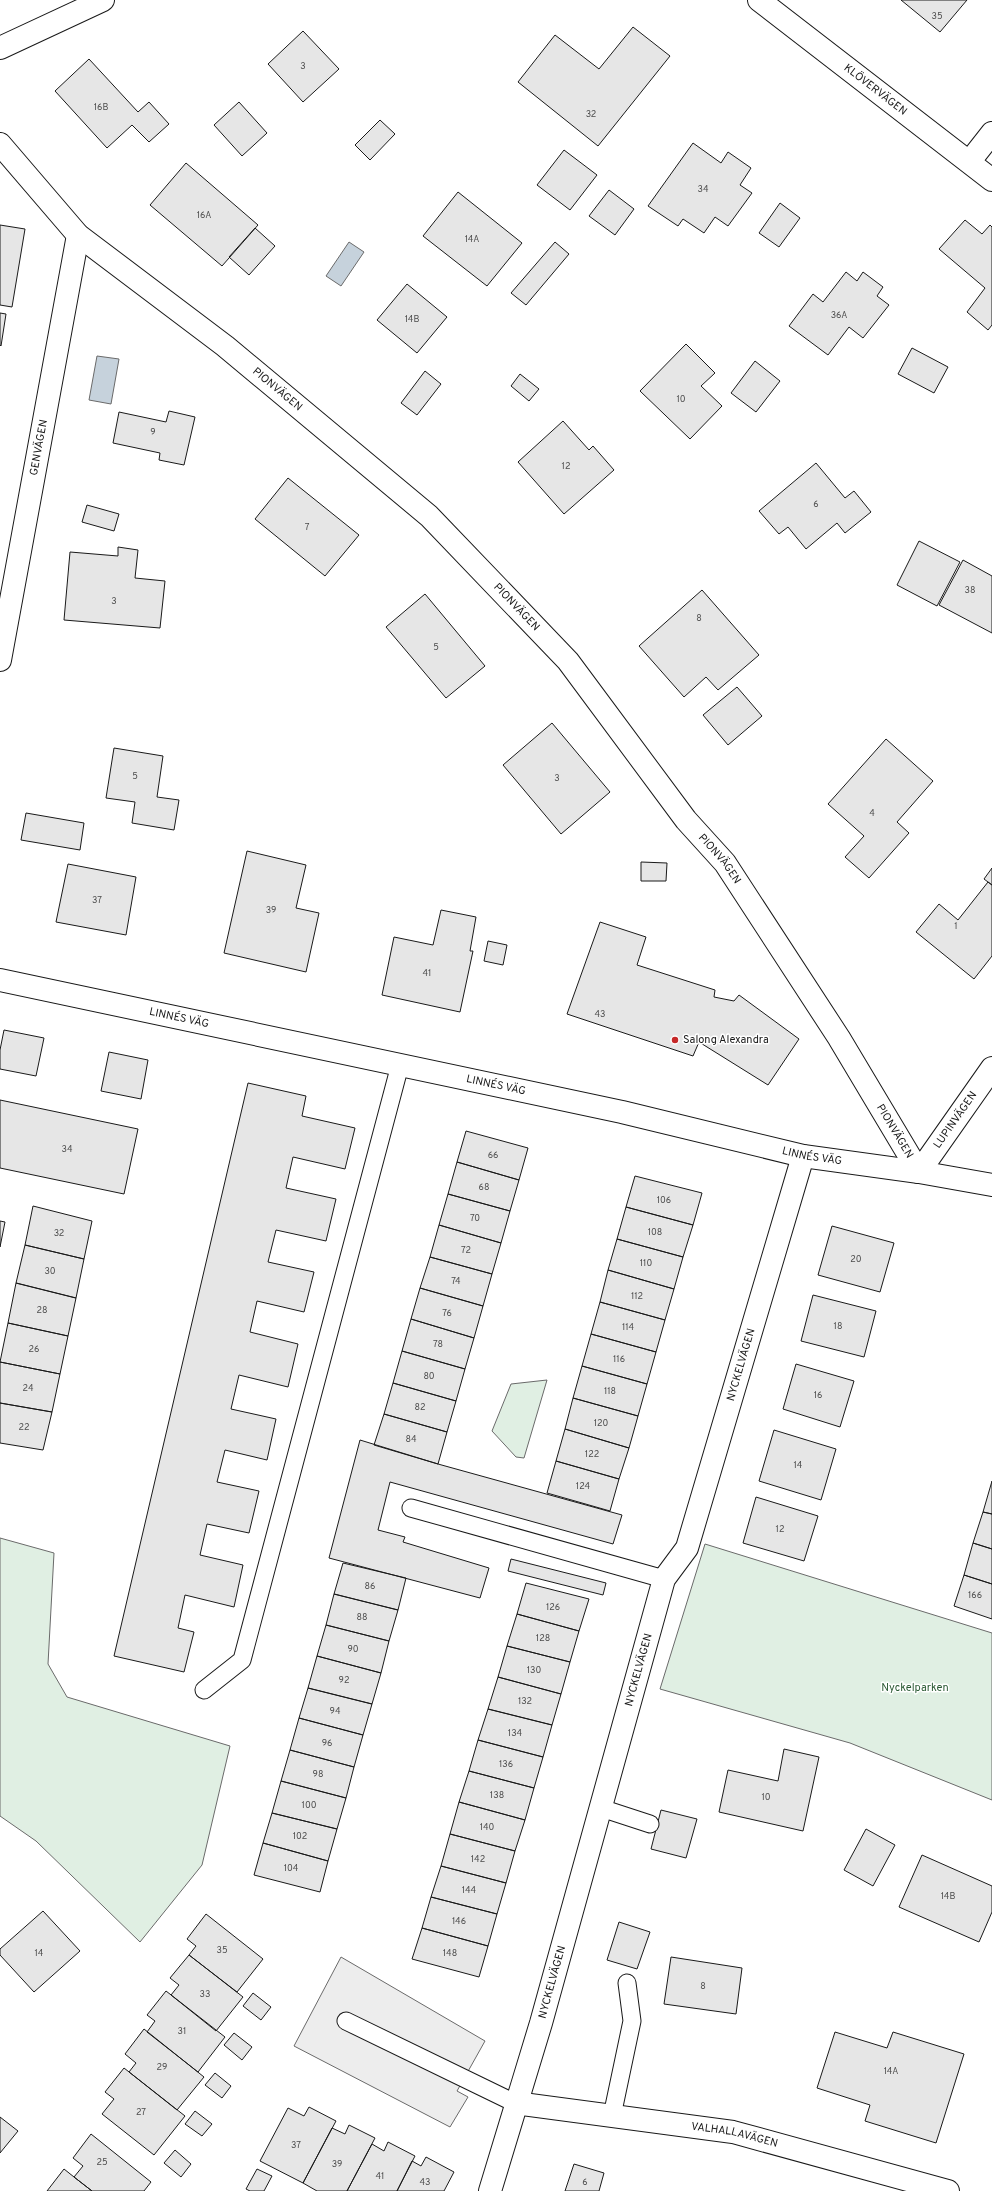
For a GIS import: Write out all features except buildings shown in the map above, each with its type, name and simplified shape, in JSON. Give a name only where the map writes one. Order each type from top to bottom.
[{"type":"street","points":[[0,48],[103,0]]},
{"type":"street","name":"KLÖVERVÄGEN","points":[[759,0],[970,161],[992,180]]},
{"type":"street","points":[[970,161],[992,133]]},
{"type":"street","name":"PIONVÄGEN","points":[[0,144],[78,235],[225,346],[429,516],[568,661],[686,820],[725,863],[839,1038],[919,1172]]},
{"type":"street","name":"GENVÄGEN","points":[[0,660],[78,235]]},
{"type":"street","name":"LINNÉS VÄG","points":[[0,980],[622,1112],[803,1156],[919,1172],[992,1185]]},
{"type":"street","name":"LUPINVÄGEN","points":[[919,1172],[992,1068]]},
{"type":"street","name":"NYCKELVÄGEN","points":[[490,2191],[515,2103],[541,2023],[664,1579],[687,1548],[803,1156]]},
{"type":"street","name":"VALHALLAVÄGEN","points":[[515,2103],[733,2132],[948,2191]]},
{"type":"lane","points":[[204,1690],[242,1660],[400,1065]]},
{"type":"lane","points":[[411,1508],[664,1579]]},
{"type":"lane","points":[[601,1808],[650,1824]]},
{"type":"lane","points":[[612,2116],[632,2021],[627,1983]]},
{"type":"lane","points":[[346,2021],[515,2103]]},
{"type":"green space","points":[[547,1380],[524,1458],[516,1457],[492,1431],[511,1384]]},
{"type":"green space","points":[[0,1538],[54,1553],[48,1664],[67,1697],[230,1746],[202,1865],[140,1942],[36,1841],[0,1816]]},
{"type":"green space","name":"Nyckelparken","points":[[705,1544],[992,1633],[992,1800],[850,1743],[660,1689]]},
{"type":"shaded area","points":[[349,242],[364,252],[341,286],[326,276]]},
{"type":"shaded area","points":[[97,356],[119,359],[111,404],[89,400]]},
{"type":"shaded area","points":[[341,1957],[485,2041],[457,2091],[468,2097],[450,2127],[294,2046]]},
{"type":"place","name":"Salong Alexandra","points":[[675,1040]]}]
